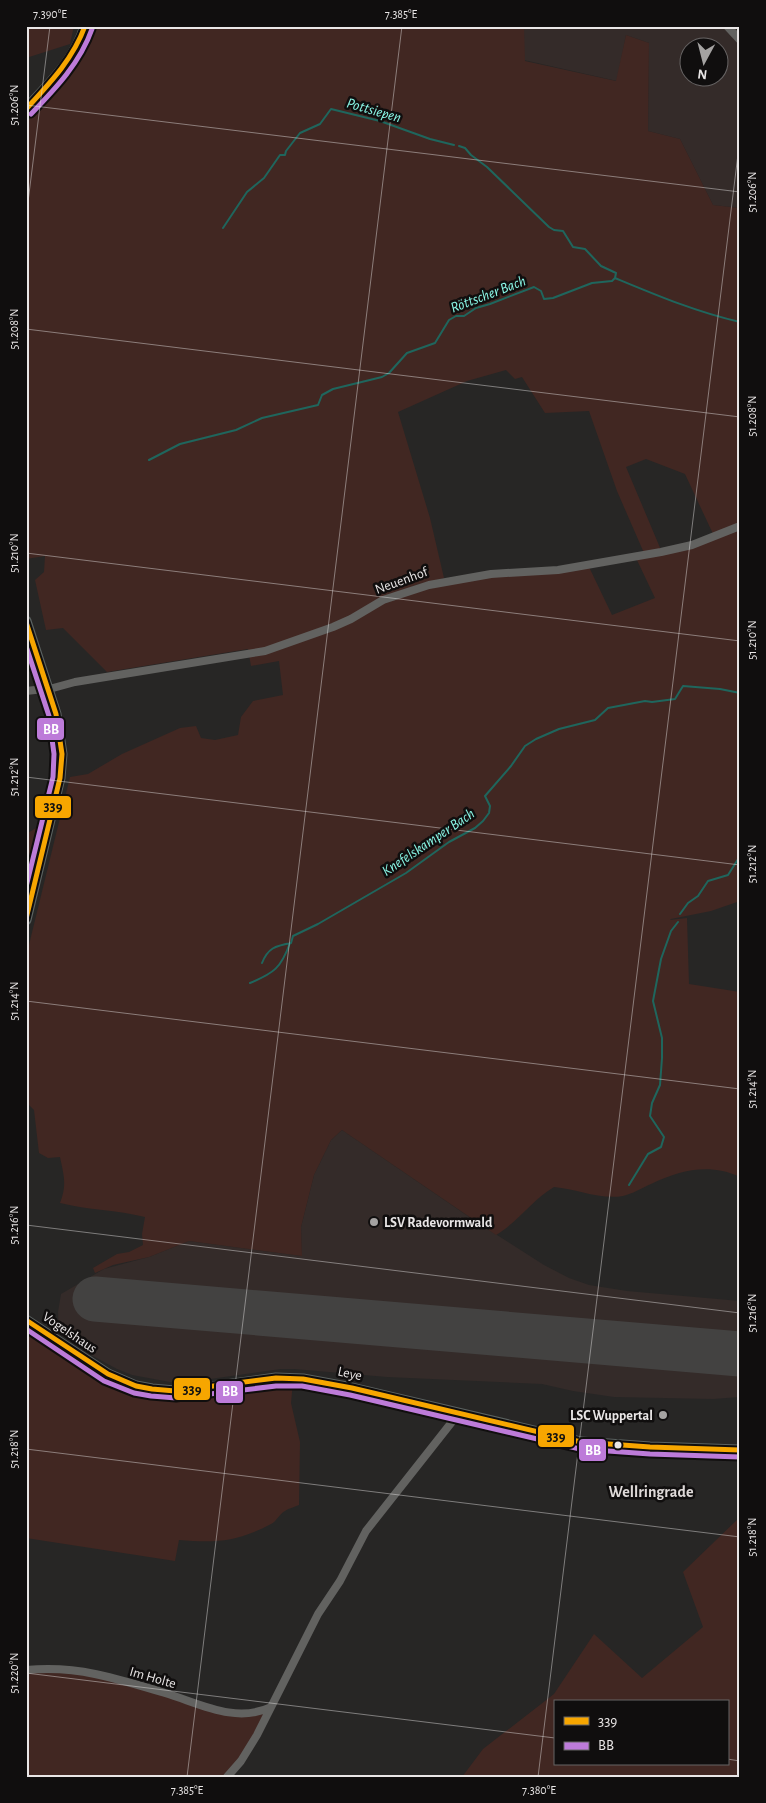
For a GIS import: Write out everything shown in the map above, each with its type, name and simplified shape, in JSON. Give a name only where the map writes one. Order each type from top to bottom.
[{"type":"main road","points":[[26,109],[72,55],[85,26]]},
{"type":"main road","points":[[26,621],[49,689],[60,734],[61,771],[26,920]]},
{"type":"main road","name":"Vogelshaus","points":[[26,1320],[96,1368]]},
{"type":"main road","name":"Leye","points":[[96,1368],[136,1386],[175,1391],[276,1378],[303,1379],[352,1388],[553,1436],[598,1443],[740,1450]]},
{"type":"street","points":[[727,26],[740,40]]},
{"type":"street","name":"Neuenhof","points":[[26,691],[49,689],[75,682],[265,651],[333,627],[351,619],[383,600],[429,585],[490,574],[558,570],[661,552],[692,545],[740,526]]},
{"type":"street","points":[[227,1777],[241,1760],[257,1735],[318,1614],[340,1581],[366,1531],[459,1413]]},
{"type":"street","name":"Im Holte","points":[[26,1670],[52,1669],[91,1673],[166,1693],[224,1712],[249,1713],[271,1707]]},
{"type":"shaded area","points":[[26,26],[74,26],[70,44],[26,58]]},
{"type":"shaded area","points":[[95,26],[524,26],[525,61],[616,81],[626,35],[649,43],[648,131],[680,139],[713,205],[740,208],[740,524],[714,536],[685,474],[646,459],[626,467],[661,550],[644,553],[617,491],[589,411],[545,413],[522,377],[515,379],[506,370],[467,381],[398,412],[430,518],[444,578],[416,585],[384,598],[386,603],[424,590],[463,581],[589,567],[612,615],[655,598],[636,558],[693,546],[740,527],[740,901],[711,911],[670,920],[687,918],[689,984],[740,992],[740,1177],[717,1170],[695,1170],[662,1179],[630,1194],[614,1197],[554,1187],[496,1235],[342,1130],[331,1140],[314,1175],[301,1227],[302,1256],[189,1241],[149,1257],[113,1265],[95,1273],[93,1268],[117,1254],[129,1252],[143,1245],[142,1234],[145,1217],[60,1203],[64,1186],[64,1175],[60,1157],[48,1158],[39,1153],[34,1110],[26,1102],[26,957],[70,777],[88,774],[122,754],[180,728],[196,726],[201,738],[215,740],[238,735],[241,717],[253,701],[283,695],[279,661],[251,666],[248,649],[107,672],[63,628],[46,630],[35,580],[44,572],[45,556],[26,559],[26,186],[28,183],[26,181],[26,123],[57,90],[76,66],[91,40]]},
{"type":"shaded area","points":[[524,26],[740,26],[740,208],[713,205],[680,139],[648,131],[649,43],[626,35],[617,81],[524,60]]},
{"type":"shaded area","points":[[43,824],[26,894],[26,834]]},
{"type":"shaded area","points":[[342,1130],[475,1221],[544,1265],[569,1278],[589,1285],[627,1291],[740,1301],[740,1397],[713,1399],[614,1397],[542,1384],[387,1377],[294,1369],[281,1369],[189,1382],[170,1382],[132,1375],[117,1369],[93,1356],[59,1333],[58,1312],[61,1294],[104,1269],[149,1257],[189,1241],[302,1256],[301,1227],[314,1175],[331,1140]]},
{"type":"shaded area","points":[[26,1327],[102,1377],[138,1390],[293,1382],[291,1403],[300,1442],[299,1505],[283,1512],[271,1524],[237,1538],[215,1541],[179,1540],[175,1561],[26,1538]]},
{"type":"shaded area","points":[[740,1517],[740,1777],[462,1777],[483,1749],[554,1694],[594,1634],[642,1678],[703,1627],[683,1572]]},
{"type":"shaded area","points":[[26,1671],[84,1673],[209,1709],[267,1711],[262,1724],[226,1777],[26,1777]]},
{"type":"waterway","name":"Pottsiepen","points":[[223,228],[247,192],[264,178],[280,155],[285,155],[300,133],[320,124],[331,109],[380,121],[430,139],[454,145]]},
{"type":"waterway","name":"Pottsiepen","points":[[459,146],[465,148],[487,167],[549,227],[554,230],[563,231],[573,247],[585,249],[601,266],[616,273],[615,278]]},
{"type":"waterway","name":"Röttscher Bach","points":[[615,278],[692,308],[740,322]]},
{"type":"waterway","name":"Röttscher Bach","points":[[149,460],[180,444],[236,430],[262,418],[318,405],[322,395],[333,389],[382,377],[389,373],[407,353],[435,343],[449,320],[456,316],[464,316],[476,308],[534,287],[541,291],[544,299],[553,298],[592,283],[612,281],[615,278]]},
{"type":"waterway","name":"Knefelskamper Bach","points":[[262,963],[273,948],[291,943],[293,936],[318,924],[406,873],[449,842],[475,828],[489,813],[490,806],[485,796],[511,766],[525,746],[536,739],[559,729],[595,720],[608,708],[645,701],[675,699],[683,686],[720,689],[740,693]]},
{"type":"waterway","points":[[680,914],[688,903],[698,896],[708,881],[728,875],[740,856]]},
{"type":"waterway","points":[[629,1185],[648,1154],[661,1147],[664,1137],[650,1116],[652,1103],[660,1085],[662,1058],[662,1038],[653,1001],[661,959],[671,931],[678,922]]},
{"type":"waterway","name":"Knefelskamper Bach","points":[[250,983],[276,969],[290,943]]},
{"type":"waterway","points":[[737,1777],[740,1771]]},
{"type":"runway","points":[[95,1299],[740,1354]]},
{"type":"transit line","name":"339","points":[[26,109],[67,60],[85,26]]},
{"type":"transit line","name":"BB","points":[[31,114],[58,85],[74,64],[92,29]]},
{"type":"transit line","name":"339","points":[[26,622],[56,714],[62,754],[60,778],[26,919]]},
{"type":"transit line","name":"BB","points":[[26,646],[49,716],[54,754],[53,777],[26,887]]},
{"type":"transit line","name":"339","points":[[26,1320],[108,1374],[136,1386],[152,1389],[175,1391],[276,1378],[303,1379],[352,1388],[581,1442],[650,1447],[740,1450]]},
{"type":"transit line","name":"BB","points":[[26,1329],[104,1381],[134,1393],[176,1398],[276,1386],[302,1386],[350,1395],[580,1449],[740,1457]]},
{"type":"place","name":"LSV Radevormwald","points":[[374,1222]]},
{"type":"place","name":"LSC Wuppertal","points":[[663,1415]]},
{"type":"district","name":"Wellringrade","points":[[651,1491]]}]
